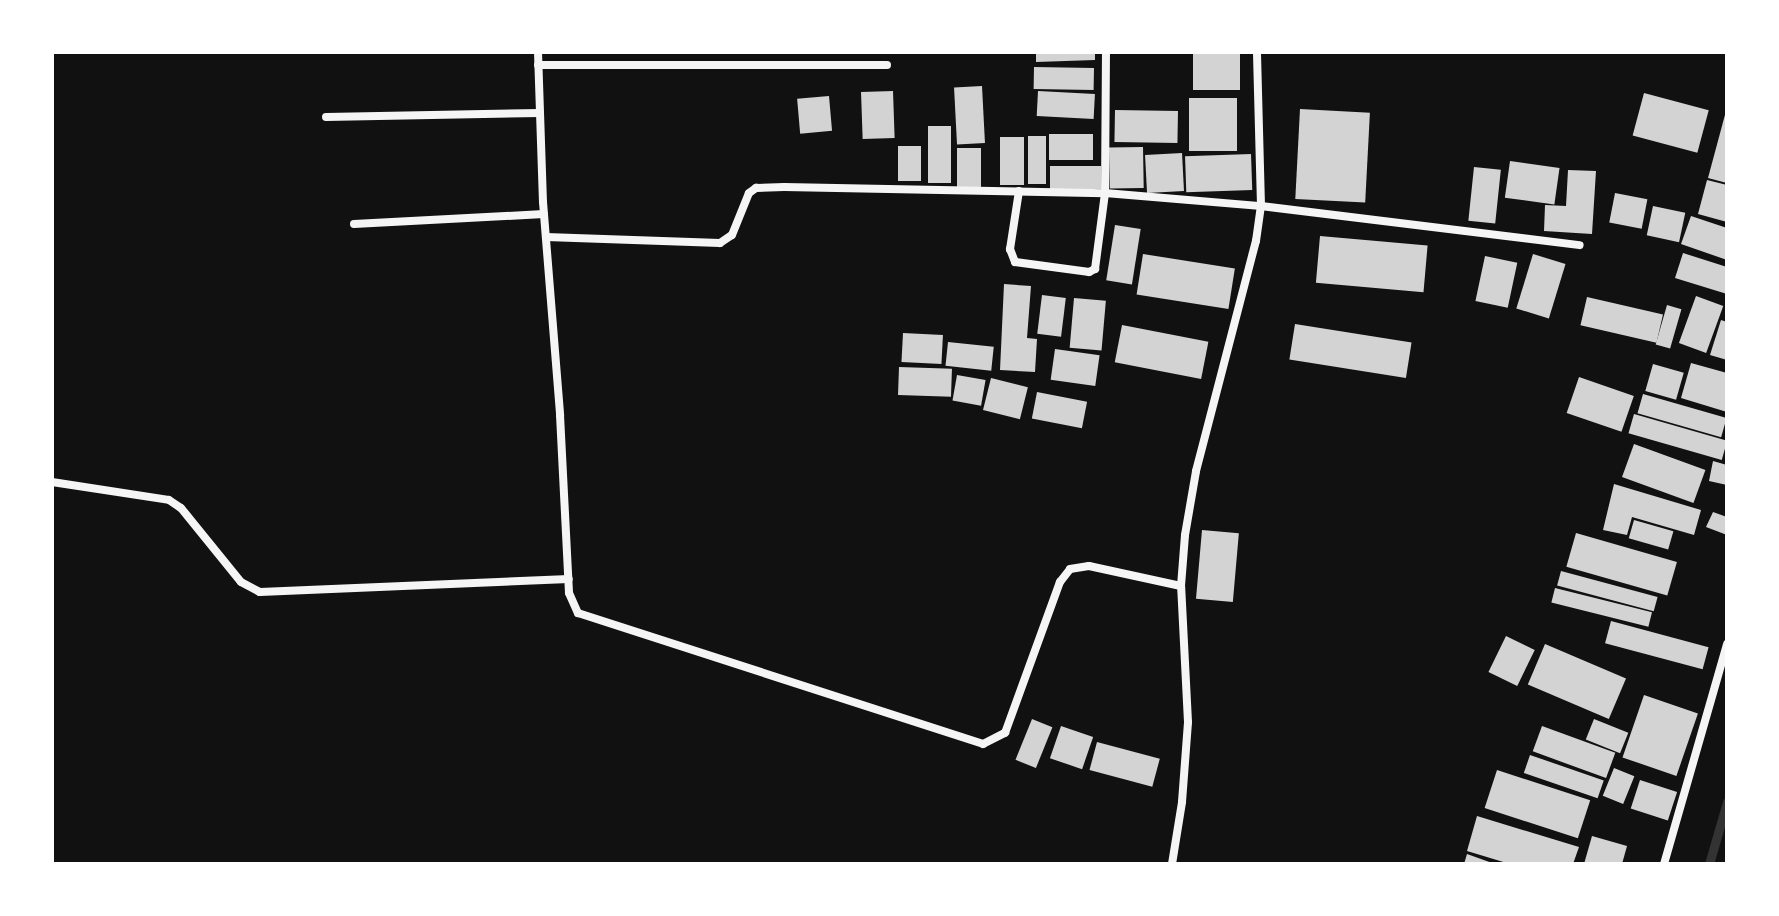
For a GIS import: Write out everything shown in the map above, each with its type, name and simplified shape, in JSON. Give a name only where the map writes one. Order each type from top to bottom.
[{"type":"street","points":[[538,52],[544,214],[570,602],[582,615],[983,744],[1005,733],[1060,582],[1070,569],[1089,566],[1181,586]]},
{"type":"street","points":[[1019,191],[1010,249],[1015,262],[1089,272],[1098,262],[1105,193],[1106,52]]},
{"type":"street","points":[[1172,864],[1182,802],[1188,722],[1181,586],[1185,535],[1196,471],[1252,268],[1261,206],[1257,52]]},
{"type":"street","points":[[538,65],[887,65]]},
{"type":"street","points":[[326,117],[540,113]]},
{"type":"street","points":[[546,237],[720,243],[732,235],[749,193],[766,187],[1105,193],[1261,206],[1580,245]]},
{"type":"street","points":[[354,224],[544,214]]},
{"type":"street","points":[[52,482],[169,500],[181,508],[241,582],[260,592],[569,579]]},
{"type":"street","points":[[1664,864],[1727,644]]},
{"type":"building","points":[[1036,52],[1095,52],[1095,60],[1036,62]]},
{"type":"building","points":[[1193,52],[1240,52],[1240,90],[1193,90]]},
{"type":"building","points":[[1034,67],[1094,68],[1094,90],[1034,89]]},
{"type":"building","points":[[982,86],[985,143],[957,144],[954,87]]},
{"type":"building","points":[[893,91],[895,138],[863,139],[861,92]]},
{"type":"building","points":[[1038,91],[1095,94],[1094,119],[1037,116]]},
{"type":"building","points":[[1644,93],[1709,110],[1697,153],[1633,136]]},
{"type":"building","points":[[829,96],[832,131],[800,134],[797,99]]},
{"type":"building","points":[[1189,98],[1237,98],[1237,151],[1189,151]]},
{"type":"building","points":[[1300,109],[1370,113],[1365,203],[1295,199]]},
{"type":"building","points":[[1115,110],[1178,111],[1177,143],[1114,142]]},
{"type":"building","points":[[1727,111],[1727,183],[1708,178]]},
{"type":"building","points":[[928,126],[951,126],[951,183],[928,183]]},
{"type":"building","points":[[1049,134],[1093,134],[1093,160],[1049,160]]},
{"type":"building","points":[[1028,136],[1046,136],[1046,184],[1028,184]]},
{"type":"building","points":[[1000,137],[1024,137],[1024,185],[1000,185]]},
{"type":"building","points":[[898,146],[921,146],[921,181],[898,181]]},
{"type":"building","points":[[1143,147],[1144,188],[1110,189],[1109,148]]},
{"type":"building","points":[[957,148],[981,148],[981,188],[957,188]]},
{"type":"building","points":[[1182,153],[1184,191],[1147,193],[1145,155]]},
{"type":"building","points":[[1251,154],[1252,190],[1186,192],[1185,156]]},
{"type":"building","points":[[1510,161],[1560,168],[1554,205],[1505,198]]},
{"type":"building","points":[[1050,166],[1101,166],[1101,189],[1050,189]]},
{"type":"building","points":[[1474,167],[1501,170],[1495,224],[1468,221]]},
{"type":"building","points":[[1568,170],[1596,171],[1592,234],[1544,231],[1545,205],[1566,206]]},
{"type":"building","points":[[1707,180],[1727,185],[1727,222],[1698,214]]},
{"type":"building","points":[[1615,193],[1647,199],[1642,229],[1609,222]]},
{"type":"building","points":[[1653,206],[1685,213],[1679,242],[1647,235]]},
{"type":"building","points":[[1691,216],[1727,228],[1727,260],[1681,244]]},
{"type":"building","points":[[1115,225],[1141,229],[1132,284],[1106,280]]},
{"type":"building","points":[[1320,236],[1428,245],[1423,292],[1316,283]]},
{"type":"building","points":[[1683,253],[1727,267],[1727,294],[1675,278]]},
{"type":"building","points":[[1143,254],[1235,269],[1228,309],[1137,294]]},
{"type":"building","points":[[1533,254],[1566,264],[1549,318],[1516,309]]},
{"type":"building","points":[[1485,256],[1517,263],[1508,308],[1475,301]]},
{"type":"building","points":[[1004,284],[1031,286],[1027,338],[1037,339],[1035,372],[1000,370]]},
{"type":"building","points":[[1042,295],[1066,298],[1061,337],[1037,334]]},
{"type":"building","points":[[1696,296],[1723,306],[1706,353],[1679,343]]},
{"type":"building","points":[[1587,297],[1663,315],[1656,343],[1580,325]]},
{"type":"building","points":[[1074,298],[1106,301],[1102,351],[1070,348]]},
{"type":"building","points":[[1667,305],[1681,309],[1670,349],[1656,344]]},
{"type":"building","points":[[1721,320],[1727,322],[1727,360],[1710,355]]},
{"type":"building","points":[[1295,324],[1412,342],[1406,378],[1289,360]]},
{"type":"building","points":[[1122,325],[1208,342],[1201,379],[1115,362]]},
{"type":"building","points":[[903,333],[943,335],[941,364],[901,362]]},
{"type":"building","points":[[948,342],[994,347],[991,371],[945,366]]},
{"type":"building","points":[[1055,349],[1100,355],[1095,386],[1051,380]]},
{"type":"building","points":[[1691,363],[1727,373],[1727,412],[1681,398]]},
{"type":"building","points":[[1653,364],[1684,373],[1676,400],[1645,391]]},
{"type":"building","points":[[899,367],[952,369],[951,397],[898,395]]},
{"type":"building","points":[[957,375],[986,380],[981,406],[952,401]]},
{"type":"building","points":[[1579,377],[1634,396],[1621,432],[1567,413]]},
{"type":"building","points":[[991,378],[1028,387],[1020,419],[983,410]]},
{"type":"building","points":[[1037,392],[1087,402],[1082,428],[1032,419]]},
{"type":"building","points":[[1643,394],[1727,418],[1721,437],[1637,413]]},
{"type":"building","points":[[1634,414],[1727,441],[1722,460],[1628,433]]},
{"type":"building","points":[[1634,444],[1705,470],[1693,503],[1622,477]]},
{"type":"building","points":[[1713,461],[1727,465],[1727,485],[1709,481]]},
{"type":"building","points":[[1614,484],[1701,510],[1694,535],[1632,517],[1627,535],[1603,530]]},
{"type":"building","points":[[1713,512],[1727,517],[1727,535],[1706,527]]},
{"type":"building","points":[[1634,520],[1673,531],[1668,550],[1629,538]]},
{"type":"building","points":[[1202,530],[1239,533],[1233,602],[1196,599]]},
{"type":"building","points":[[1576,533],[1677,562],[1667,596],[1566,567]]},
{"type":"building","points":[[1561,571],[1658,597],[1654,611],[1557,585]]},
{"type":"building","points":[[1555,588],[1652,612],[1648,627],[1551,603]]},
{"type":"building","points":[[1611,621],[1709,647],[1703,669],[1605,643]]},
{"type":"building","points":[[1506,636],[1535,650],[1517,686],[1488,672]]},
{"type":"building","points":[[1545,644],[1626,678],[1609,719],[1528,685]]},
{"type":"building","points":[[1644,695],[1698,714],[1676,776],[1623,757]]},
{"type":"building","points":[[1032,719],[1052,727],[1036,768],[1016,760]]},
{"type":"building","points":[[1594,719],[1628,733],[1620,753],[1586,739]]},
{"type":"building","points":[[1061,726],[1093,737],[1082,769],[1050,758]]},
{"type":"building","points":[[1542,726],[1615,753],[1606,778],[1533,751]]},
{"type":"building","points":[[1097,742],[1160,759],[1152,787],[1089,770]]},
{"type":"building","points":[[1530,755],[1604,780],[1598,798],[1524,773]]},
{"type":"building","points":[[1614,768],[1634,776],[1623,804],[1603,796]]},
{"type":"building","points":[[1497,770],[1590,800],[1578,838],[1485,808]]},
{"type":"building","points":[[1640,780],[1677,792],[1668,821],[1631,809]]},
{"type":"building","points":[[1477,816],[1579,847],[1573,864],[1510,864],[1467,851]]},
{"type":"building","points":[[1592,836],[1627,846],[1622,864],[1584,864]]},
{"type":"building","points":[[1467,854],[1495,864],[1464,864]]},
{"type":"waterway","points":[[1709,864],[1727,802]]}]
